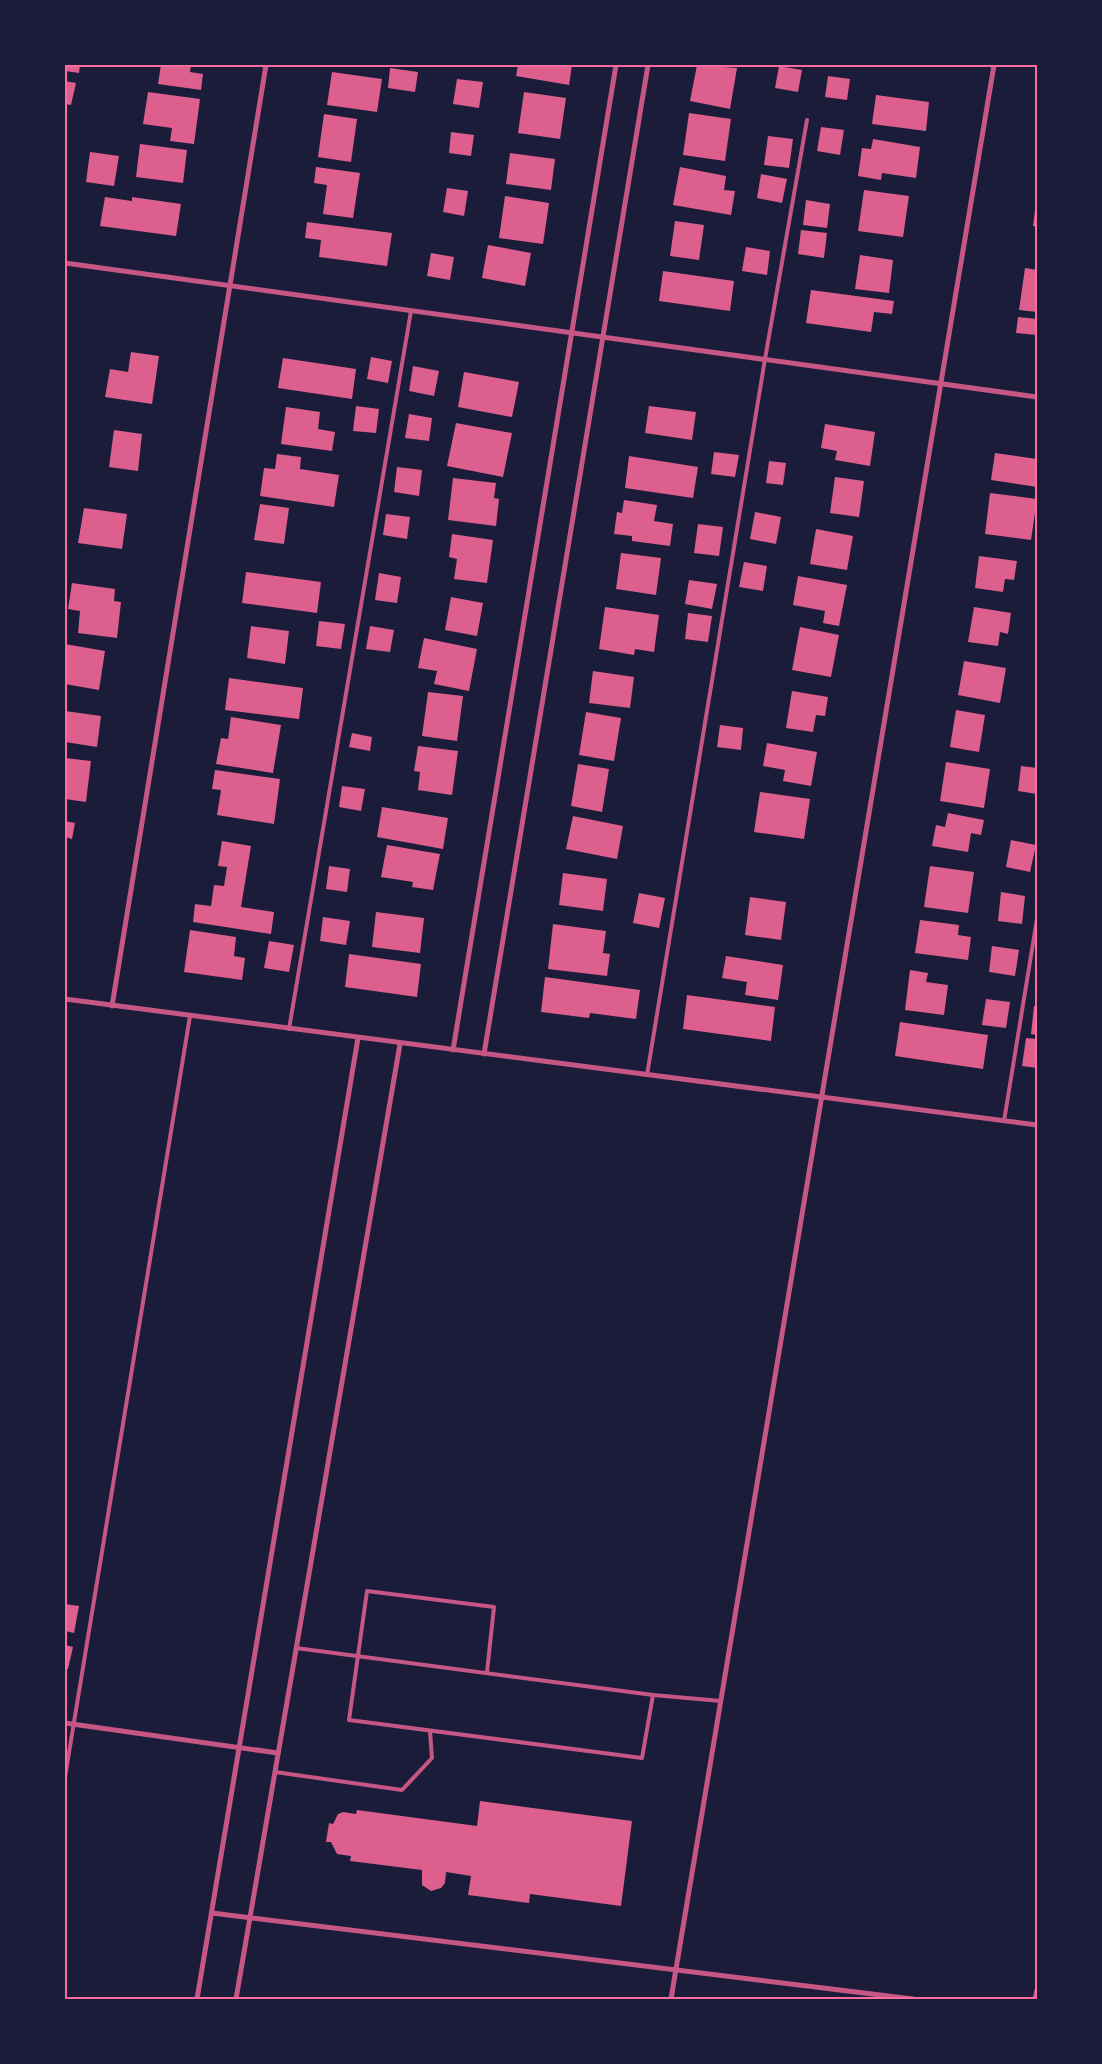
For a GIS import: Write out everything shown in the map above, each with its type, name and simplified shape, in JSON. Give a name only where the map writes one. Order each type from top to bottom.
[{"type":"street","points":[[112,1006],[266,65]]},
{"type":"street","points":[[453,1050],[616,65]]},
{"type":"street","points":[[484,1054],[648,65]]},
{"type":"street","points":[[671,1999],[994,65]]},
{"type":"street","points":[[65,263],[1037,397]]},
{"type":"street","points":[[65,999],[400,1044],[1037,1125]]},
{"type":"street","points":[[197,1999],[358,1038]]},
{"type":"street","points":[[236,1999],[400,1044]]},
{"type":"street","points":[[65,1723],[278,1753]]},
{"type":"street","points":[[212,1913],[913,1999]]},
{"type":"street","points":[[1036,1999],[1037,1990]]},
{"type":"lane","points":[[647,1075],[764,359],[807,120]]},
{"type":"lane","points":[[289,1029],[412,311]]},
{"type":"lane","points":[[1004,1121],[1037,919]]},
{"type":"lane","points":[[65,1777],[190,1016]]},
{"type":"lane","points":[[487,1672],[494,1607],[367,1591],[350,1720],[642,1758],[653,1695]]},
{"type":"lane","points":[[296,1648],[653,1695],[721,1701]]},
{"type":"lane","points":[[275,1772],[402,1790],[432,1758],[430,1731]]},
{"type":"building","points":[[65,65],[80,65],[79,73],[65,71]]},
{"type":"building","points":[[161,65],[191,65],[190,72],[203,74],[201,90],[158,84]]},
{"type":"building","points":[[518,65],[572,65],[569,85],[516,76]]},
{"type":"building","points":[[697,65],[737,68],[730,109],[690,101]]},
{"type":"building","points":[[779,66],[802,70],[798,92],[775,88]]},
{"type":"building","points":[[390,68],[418,72],[415,92],[388,88]]},
{"type":"building","points":[[332,72],[382,79],[377,112],[327,105]]},
{"type":"building","points":[[828,76],[850,79],[847,100],[825,97]]},
{"type":"building","points":[[457,79],[483,82],[479,108],[453,104]]},
{"type":"building","points":[[65,81],[76,83],[71,105],[65,104]]},
{"type":"building","points":[[148,92],[200,99],[194,144],[170,141],[172,128],[143,124]]},
{"type":"building","points":[[524,92],[566,98],[560,139],[518,133]]},
{"type":"building","points":[[876,95],[929,102],[926,131],[872,124]]},
{"type":"building","points":[[689,113],[731,119],[725,161],[683,155]]},
{"type":"building","points":[[324,114],[357,119],[351,162],[318,157]]},
{"type":"building","points":[[821,127],[844,130],[840,155],[817,151]]},
{"type":"building","points":[[451,132],[474,135],[471,156],[449,153]]},
{"type":"building","points":[[768,136],[793,139],[789,168],[764,165]]},
{"type":"building","points":[[873,139],[920,147],[916,178],[882,173],[881,180],[858,176],[862,148],[871,149]]},
{"type":"building","points":[[140,144],[187,150],[183,183],[136,177]]},
{"type":"building","points":[[90,152],[119,156],[114,186],[86,182]]},
{"type":"building","points":[[510,153],[555,159],[551,190],[506,184]]},
{"type":"building","points":[[316,167],[360,173],[353,218],[323,214],[327,185],[314,183]]},
{"type":"building","points":[[680,167],[726,176],[724,190],[735,191],[731,215],[673,205]]},
{"type":"building","points":[[761,174],[787,179],[782,203],[757,198]]},
{"type":"building","points":[[447,188],[468,191],[464,216],[443,212]]},
{"type":"building","points":[[864,190],[909,196],[903,237],[858,231]]},
{"type":"building","points":[[505,196],[549,203],[543,244],[499,238]]},
{"type":"building","points":[[105,197],[132,201],[132,197],[181,204],[176,236],[100,226]]},
{"type":"building","points":[[806,200],[830,204],[827,228],[803,225]]},
{"type":"building","points":[[1035,210],[1037,210],[1037,227],[1033,226]]},
{"type":"building","points":[[675,221],[704,225],[699,260],[670,256]]},
{"type":"building","points":[[307,222],[392,233],[387,266],[319,257],[321,240],[305,238]]},
{"type":"building","points":[[801,230],[827,233],[824,258],[798,254]]},
{"type":"building","points":[[488,245],[531,253],[525,286],[482,278]]},
{"type":"building","points":[[746,247],[770,251],[767,275],[742,271]]},
{"type":"building","points":[[431,253],[454,257],[450,280],[427,276]]},
{"type":"building","points":[[860,255],[893,260],[889,293],[855,289]]},
{"type":"building","points":[[1025,268],[1037,270],[1037,312],[1019,310]]},
{"type":"building","points":[[663,271],[734,281],[730,311],[659,301]]},
{"type":"building","points":[[811,290],[894,301],[892,314],[874,312],[871,332],[806,323]]},
{"type":"building","points":[[1018,317],[1037,319],[1037,335],[1016,333]]},
{"type":"building","points":[[131,352],[159,356],[152,404],[105,397],[110,369],[128,372]]},
{"type":"building","points":[[371,357],[392,361],[388,383],[367,379]]},
{"type":"building","points":[[283,358],[356,369],[352,399],[278,388]]},
{"type":"building","points":[[413,366],[439,371],[434,396],[409,391]]},
{"type":"building","points":[[464,372],[519,382],[512,417],[458,407]]},
{"type":"building","points":[[356,406],[379,409],[376,433],[353,431]]},
{"type":"building","points":[[649,406],[696,412],[692,440],[645,433]]},
{"type":"building","points":[[286,407],[320,412],[318,429],[335,432],[332,451],[281,444]]},
{"type":"building","points":[[409,414],[432,418],[429,441],[405,438]]},
{"type":"building","points":[[456,423],[512,433],[503,477],[447,466]]},
{"type":"building","points":[[825,424],[875,432],[870,466],[835,460],[837,451],[821,448]]},
{"type":"building","points":[[114,430],[142,434],[138,471],[109,467]]},
{"type":"building","points":[[714,452],[739,455],[735,477],[711,474]]},
{"type":"building","points":[[995,453],[1037,459],[1037,487],[991,480]]},
{"type":"building","points":[[277,454],[301,457],[300,469],[339,475],[334,507],[260,496],[264,468],[275,469]]},
{"type":"building","points":[[629,456],[698,467],[693,498],[625,488]]},
{"type":"building","points":[[769,461],[786,463],[783,485],[766,483]]},
{"type":"building","points":[[397,467],[422,470],[419,496],[394,492]]},
{"type":"building","points":[[835,477],[864,481],[859,517],[830,513]]},
{"type":"building","points":[[453,478],[496,483],[494,498],[499,499],[496,526],[448,520]]},
{"type":"building","points":[[990,493],[1037,499],[1031,540],[985,534]]},
{"type":"building","points":[[624,500],[657,505],[654,521],[673,524],[670,546],[632,541],[632,536],[614,534],[617,512],[622,513]]},
{"type":"building","points":[[260,504],[289,508],[284,544],[254,540]]},
{"type":"building","points":[[84,508],[127,514],[122,549],[78,543]]},
{"type":"building","points":[[755,512],[781,517],[776,544],[750,539]]},
{"type":"building","points":[[386,514],[410,517],[407,539],[383,535]]},
{"type":"building","points":[[698,524],[723,527],[719,556],[694,553]]},
{"type":"building","points":[[816,529],[853,536],[847,570],[810,564]]},
{"type":"building","points":[[452,534],[493,540],[487,583],[454,579],[457,559],[449,557]]},
{"type":"building","points":[[621,553],[661,558],[656,595],[616,589]]},
{"type":"building","points":[[979,556],[1017,561],[1014,580],[1005,579],[1003,592],[975,588]]},
{"type":"building","points":[[744,562],[767,566],[763,591],[739,587]]},
{"type":"building","points":[[246,572],[321,582],[317,613],[242,603]]},
{"type":"building","points":[[379,573],[401,577],[397,603],[375,600]]},
{"type":"building","points":[[798,576],[847,585],[839,626],[823,623],[825,611],[793,605]]},
{"type":"building","points":[[689,580],[717,584],[712,609],[685,604]]},
{"type":"building","points":[[72,583],[115,589],[114,601],[121,602],[117,638],[78,633],[80,611],[68,609]]},
{"type":"building","points":[[451,597],[483,603],[477,636],[445,630]]},
{"type":"building","points":[[605,607],[659,615],[654,652],[635,649],[634,655],[599,649]]},
{"type":"building","points":[[974,607],[1011,613],[1008,634],[1000,632],[998,646],[968,642]]},
{"type":"building","points":[[688,613],[712,616],[708,642],[685,639]]},
{"type":"building","points":[[319,621],[345,624],[341,649],[316,646]]},
{"type":"building","points":[[251,626],[289,631],[285,664],[247,658]]},
{"type":"building","points":[[370,626],[394,630],[390,652],[366,649]]},
{"type":"building","points":[[800,627],[839,635],[831,677],[792,670]]},
{"type":"building","points":[[424,638],[477,649],[469,691],[434,684],[437,671],[418,668]]},
{"type":"building","points":[[65,644],[105,651],[99,690],[65,684]]},
{"type":"building","points":[[964,661],[1006,668],[1000,703],[958,695]]},
{"type":"building","points":[[593,671],[634,677],[630,708],[589,703]]},
{"type":"building","points":[[229,678],[303,688],[299,719],[225,710]]},
{"type":"building","points":[[792,691],[828,697],[825,716],[816,715],[813,732],[786,728]]},
{"type":"building","points":[[428,692],[463,696],[457,741],[422,736]]},
{"type":"building","points":[[956,710],[985,715],[979,752],[950,747]]},
{"type":"building","points":[[65,711],[101,716],[97,747],[65,742]]},
{"type":"building","points":[[586,712],[621,718],[614,761],[579,755]]},
{"type":"building","points":[[231,717],[281,725],[273,773],[216,764],[221,738],[228,739]]},
{"type":"building","points":[[720,725],[743,728],[741,750],[717,747]]},
{"type":"building","points":[[352,733],[372,737],[370,751],[349,747]]},
{"type":"building","points":[[767,743],[817,752],[811,786],[783,781],[785,770],[763,766]]},
{"type":"building","points":[[418,746],[458,751],[452,795],[418,790],[420,772],[414,771]]},
{"type":"building","points":[[65,758],[91,761],[86,802],[65,799]]},
{"type":"building","points":[[946,762],[990,769],[984,808],[940,801]]},
{"type":"building","points":[[578,764],[609,769],[602,812],[571,806]]},
{"type":"building","points":[[1021,766],[1037,768],[1037,794],[1018,791]]},
{"type":"building","points":[[215,770],[280,779],[274,824],[217,815],[221,790],[212,789]]},
{"type":"building","points":[[342,786],[365,789],[361,811],[339,807]]},
{"type":"building","points":[[760,792],[810,799],[804,839],[754,832]]},
{"type":"building","points":[[382,807],[448,818],[443,849],[377,837]]},
{"type":"building","points":[[948,813],[984,820],[981,835],[971,833],[968,852],[932,846],[936,825],[945,827]]},
{"type":"building","points":[[573,816],[623,826],[617,859],[566,849]]},
{"type":"building","points":[[65,821],[75,823],[72,839],[65,837]]},
{"type":"building","points":[[1011,840],[1036,845],[1030,872],[1006,867]]},
{"type":"building","points":[[222,841],[251,846],[241,907],[274,912],[271,934],[193,922],[195,904],[211,906],[214,885],[224,886],[227,867],[218,866]]},
{"type":"building","points":[[387,845],[440,854],[433,890],[412,887],[413,882],[381,877]]},
{"type":"building","points":[[329,866],[350,869],[347,892],[326,889]]},
{"type":"building","points":[[930,866],[974,872],[968,913],[924,907]]},
{"type":"building","points":[[563,873],[607,879],[603,911],[559,905]]},
{"type":"building","points":[[1001,892],[1025,896],[1022,924],[998,921]]},
{"type":"building","points":[[639,893],[665,898],[659,928],[633,923]]},
{"type":"building","points":[[750,897],[786,902],[781,940],[745,935]]},
{"type":"building","points":[[376,912],[424,918],[420,953],[372,947]]},
{"type":"building","points":[[323,917],[350,921],[346,945],[320,941]]},
{"type":"building","points":[[920,920],[959,925],[958,935],[971,937],[968,960],[915,953]]},
{"type":"building","points":[[553,924],[606,931],[603,953],[610,954],[607,976],[548,969]]},
{"type":"building","points":[[190,930],[236,937],[234,956],[245,958],[242,980],[184,972]]},
{"type":"building","points":[[269,941],[294,945],[289,972],[264,968]]},
{"type":"building","points":[[992,946],[1019,950],[1015,976],[989,972]]},
{"type":"building","points":[[349,954],[421,964],[417,997],[345,987]]},
{"type":"building","points":[[726,956],[783,965],[778,1000],[745,995],[747,982],[722,978]]},
{"type":"building","points":[[910,970],[928,973],[926,982],[948,985],[944,1015],[905,1010]]},
{"type":"building","points":[[545,977],[640,990],[636,1019],[590,1013],[589,1018],[541,1012]]},
{"type":"building","points":[[687,995],[775,1007],[771,1041],[683,1029]]},
{"type":"building","points":[[986,999],[1010,1002],[1006,1028],[982,1025]]},
{"type":"building","points":[[1034,1006],[1037,1006],[1037,1035],[1031,1034]]},
{"type":"building","points":[[900,1022],[988,1035],[983,1069],[895,1056]]},
{"type":"building","points":[[1026,1038],[1037,1039],[1037,1068],[1022,1066]]},
{"type":"building","points":[[65,1604],[79,1606],[74,1633],[65,1631]]},
{"type":"building","points":[[65,1645],[73,1647],[68,1669],[65,1669]]},
{"type":"building","points":[[480,1801],[632,1821],[621,1906],[530,1894],[529,1903],[468,1895],[471,1876],[446,1872],[445,1883],[441,1888],[431,1891],[422,1885],[422,1870],[350,1861],[351,1856],[337,1854],[331,1842],[326,1842],[329,1823],[333,1824],[338,1814],[343,1812],[356,1814],[357,1810],[477,1826]]}]
